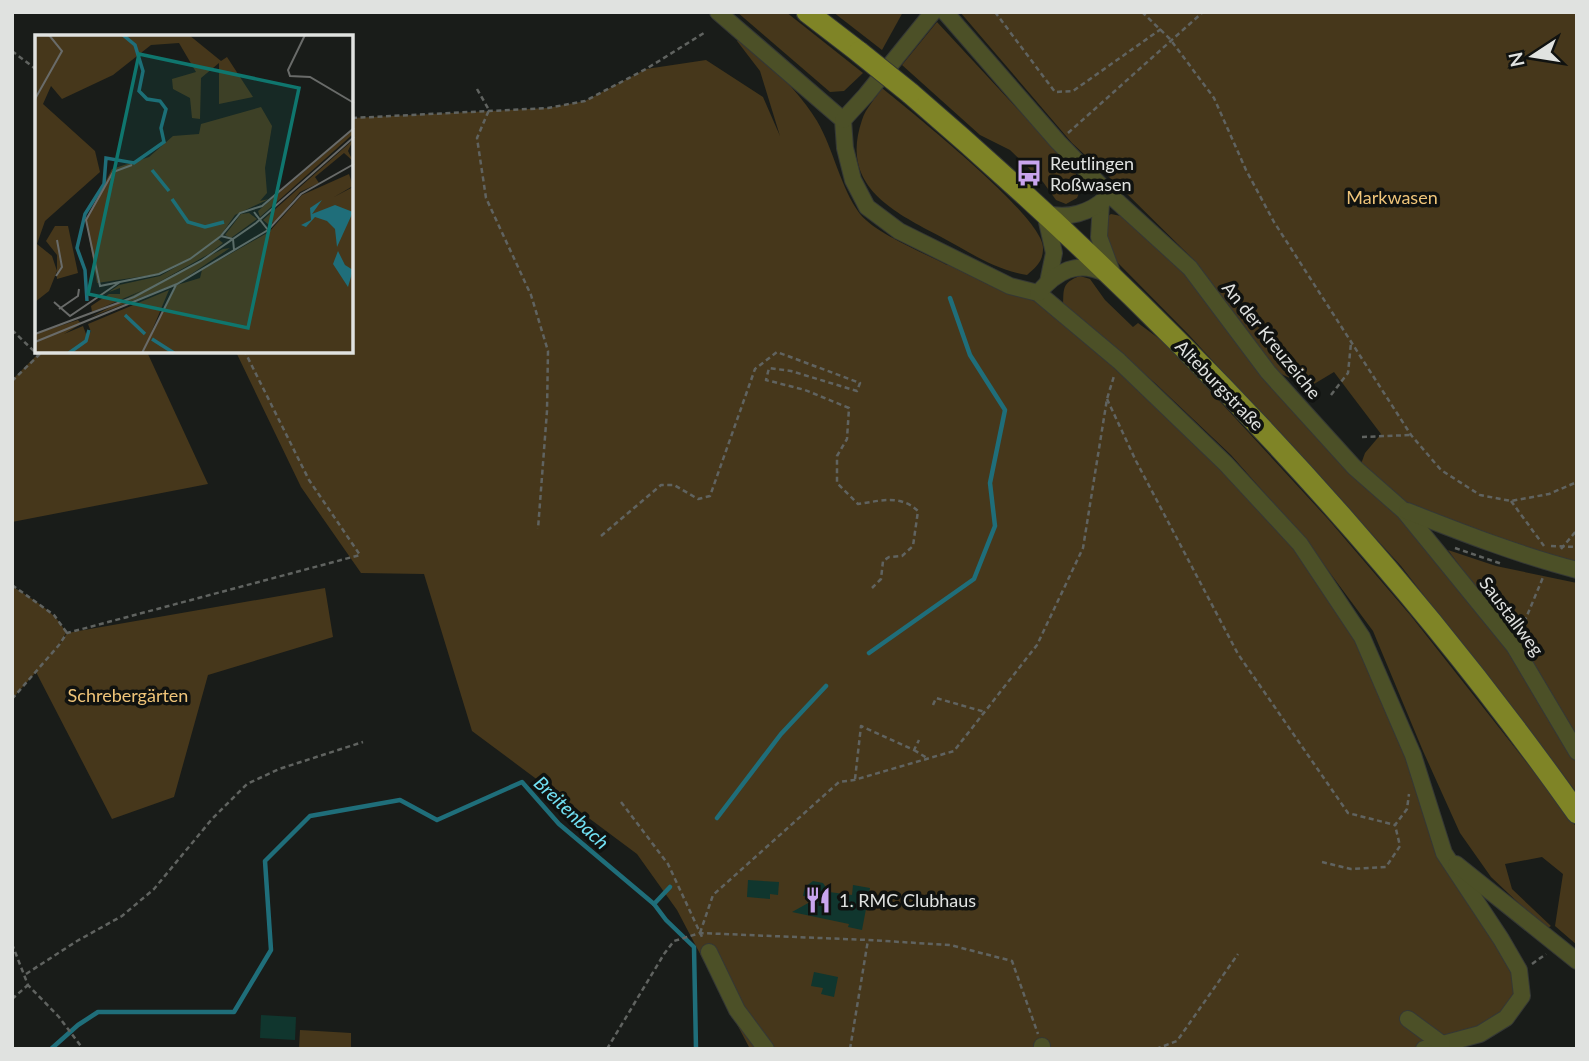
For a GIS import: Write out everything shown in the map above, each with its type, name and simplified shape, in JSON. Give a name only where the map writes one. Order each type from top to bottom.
[{"type":"main road","name":"Alteburgstraße","points":[[807,12],[910,93],[1045,213],[1225,388],[1382,562],[1452,646],[1577,813]]},
{"type":"street","points":[[718,12],[843,120],[845,148],[853,180],[867,207],[899,231],[1010,286],[1043,287],[1071,268],[1080,266],[1098,269],[1114,278]]},
{"type":"street","points":[[843,120],[933,12]]},
{"type":"street","name":"An der Kreuzeiche","points":[[945,12],[1105,198],[1190,268],[1268,372],[1354,467],[1404,510]]},
{"type":"street","points":[[1045,213],[1071,216],[1105,198]]},
{"type":"street","points":[[1105,198],[1099,237],[1114,278]]},
{"type":"street","points":[[1043,287],[1054,253],[1045,213]]},
{"type":"street","points":[[1043,287],[1226,464],[1300,544],[1362,637],[1413,755],[1444,853],[1502,939],[1519,970],[1522,996],[1506,1018],[1480,1034],[1424,1049]]},
{"type":"street","points":[[1404,510],[1517,553],[1537,557],[1547,567],[1577,570]]},
{"type":"street","name":"Saustallweg","points":[[1404,510],[1514,646],[1577,752]]},
{"type":"street","points":[[1444,853],[1577,961]]},
{"type":"street","points":[[709,952],[737,1010],[766,1049]]},
{"type":"street","points":[[1408,1019],[1442,1044]]},
{"type":"path","points":[[995,12],[1055,92],[1073,91],[1161,29]]},
{"type":"path","points":[[1142,12],[1171,39],[1214,98],[1246,170],[1274,222],[1410,435],[1441,470],[1480,495],[1511,501],[1549,494],[1577,482]]},
{"type":"path","points":[[1058,142],[1203,12]]},
{"type":"path","points":[[354,118],[548,108],[586,101],[646,69],[704,33]]},
{"type":"path","points":[[12,51],[35,68]]},
{"type":"path","points":[[477,89],[489,110]]},
{"type":"path","points":[[489,110],[477,138],[486,198],[531,295],[548,351],[547,411],[538,529]]},
{"type":"path","points":[[12,330],[35,350]]},
{"type":"path","points":[[1331,395],[1348,373],[1351,343]]},
{"type":"path","points":[[601,536],[661,485],[674,485],[698,499],[710,496],[755,369],[777,352],[860,383],[857,391],[791,371],[769,368],[766,380],[805,390],[849,408],[847,439],[837,456],[837,483],[858,504],[895,500],[909,502],[918,511],[913,546],[902,556],[883,561],[881,579],[872,588]]},
{"type":"path","points":[[12,381],[40,354]]},
{"type":"path","points":[[12,699],[67,633],[360,555],[309,480],[246,354]]},
{"type":"path","points":[[700,933],[713,894],[839,782],[954,751],[1037,645],[1083,548],[1107,399],[1119,361]]},
{"type":"path","points":[[1107,399],[1238,654],[1348,813],[1395,825]]},
{"type":"path","points":[[1362,437],[1410,435]]},
{"type":"path","points":[[1511,501],[1544,546],[1547,567],[1514,646]]},
{"type":"path","points":[[1563,547],[1577,530]]},
{"type":"path","points":[[1544,546],[1577,547]]},
{"type":"path","points":[[12,585],[54,615],[67,633]]},
{"type":"path","points":[[933,705],[936,698],[985,712]]},
{"type":"path","points":[[854,780],[861,726],[928,759]]},
{"type":"path","points":[[914,750],[919,740]]},
{"type":"path","points":[[26,974],[122,916],[143,898],[212,819],[247,784],[279,769],[363,742]]},
{"type":"path","points":[[1322,862],[1351,869],[1386,867],[1399,846],[1395,825],[1408,809],[1410,782]]},
{"type":"path","points":[[621,802],[668,864],[700,933]]},
{"type":"path","points":[[607,1049],[663,954],[674,941],[700,933],[950,945],[1012,961],[1042,1047]]},
{"type":"path","points":[[850,1049],[868,940]]},
{"type":"path","points":[[12,944],[26,974],[28,985],[83,1047]]},
{"type":"path","points":[[1519,970],[1539,961],[1556,944]]},
{"type":"path","points":[[1156,1049],[1177,1041],[1238,954]]},
{"type":"path","points":[[12,999],[28,985]]},
{"type":"green space","points":[[737,12],[786,12],[863,73],[844,91],[830,92]]},
{"type":"green space","points":[[833,12],[903,12],[882,50]]},
{"type":"green space","name":"Markwasen","points":[[960,12],[1577,12],[1577,570],[1408,506],[1361,464],[1365,453],[1381,434],[1334,372],[1309,387],[1279,373],[1196,262],[1072,143]]},
{"type":"green space","points":[[937,22],[1074,170],[1082,186],[1077,198],[1066,204],[1056,200],[1043,182],[1010,150],[980,135],[902,65]]},
{"type":"green space","points":[[742,37],[810,110],[823,132],[847,192],[867,221],[888,235],[947,265],[960,261],[1038,293],[1300,544],[1362,637],[1444,853],[1501,939],[1522,996],[1506,1018],[1424,1049],[750,1049],[677,910],[637,854],[472,731],[424,574],[361,573],[301,487],[237,354],[354,354],[354,118],[548,108],[585,101],[646,69],[706,60],[763,97],[780,136],[760,71],[737,41]]},
{"type":"green space","points":[[882,88],[974,165],[1038,233],[1043,253],[1036,267],[1027,275],[993,265],[906,218],[890,207],[865,180],[858,163],[857,143],[863,116]]},
{"type":"green space","points":[[1111,214],[1126,217],[1188,275],[1429,546],[1512,657],[1577,762],[1577,793],[1401,566],[1189,335],[1118,263],[1108,248],[1105,218]]},
{"type":"green space","points":[[1080,276],[1090,279],[1105,300],[1133,327],[1138,323],[1169,346],[1328,519],[1411,616],[1568,815],[1577,828],[1577,945],[1555,926],[1563,874],[1542,857],[1505,864],[1512,889],[1551,926],[1546,929],[1491,877],[1460,833],[1373,631],[1304,538],[1231,455],[1155,383],[1063,307],[1065,287],[1069,281]]},
{"type":"green space","points":[[38,354],[148,354],[208,484],[12,522],[12,380]]},
{"type":"green space","points":[[1448,550],[1496,566],[1577,583],[1577,738],[1507,630]]},
{"type":"green space","name":"Schrebergärten","points":[[12,586],[42,606],[62,625],[66,633],[56,650],[67,633],[325,588],[333,637],[208,675],[174,797],[112,819],[36,672],[12,699]]},
{"type":"green space","points":[[300,1030],[351,1033],[351,1049],[299,1049]]},
{"type":"building","points":[[748,880],[779,882],[778,895],[770,894],[770,899],[747,897]]},
{"type":"building","points":[[813,881],[823,883],[829,892],[852,895],[853,885],[870,888],[862,930],[848,927],[849,924],[792,912],[819,897],[803,896],[805,887]]},
{"type":"building","points":[[814,972],[838,977],[834,997],[821,994],[823,988],[811,986]]},
{"type":"building","points":[[261,1015],[296,1017],[295,1040],[260,1038]]},
{"type":"waterway","points":[[869,653],[974,579],[995,526],[990,483],[1005,410],[970,355],[950,298]]},
{"type":"waterway","points":[[717,818],[781,734],[826,686]]},
{"type":"waterway","name":"Breitenbach","points":[[51,1049],[78,1025],[98,1012],[234,1012],[271,950],[265,861],[310,816],[400,800],[437,820],[522,782],[559,824],[654,904],[666,920],[694,947],[696,1049]]},
{"type":"waterway","points":[[654,904],[670,887]]},
{"type":"place","name":"Reutlingen Roßwasen","points":[[1029,173]]},
{"type":"place","name":"1. RMC Clubhaus","points":[[818,900]]}]
